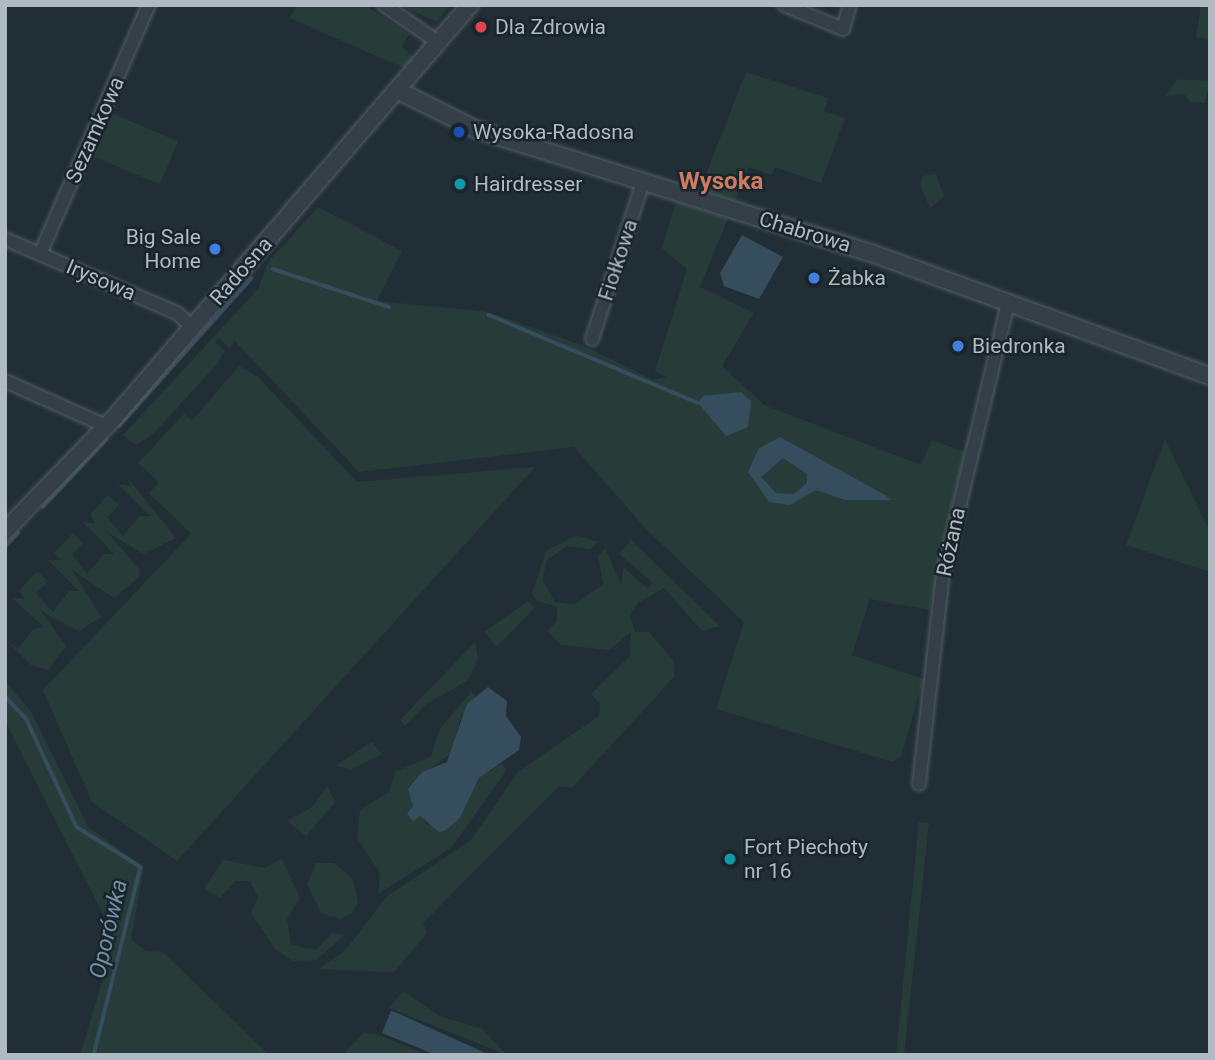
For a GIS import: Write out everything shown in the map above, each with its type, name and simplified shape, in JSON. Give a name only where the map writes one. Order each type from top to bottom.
[{"type":"street","name":"Sezamkowa","points":[[40,254],[149,5]]},
{"type":"street","points":[[384,5],[439,43]]},
{"type":"street","name":"Radosna","points":[[5,531],[106,426],[401,92],[470,5]]},
{"type":"street","points":[[784,5],[843,29],[850,5]]},
{"type":"street","name":"Chabrowa","points":[[401,92],[475,130],[643,182],[1008,303],[1210,376]]},
{"type":"street","name":"Fiołkowa","points":[[592,339],[643,182]]},
{"type":"street","name":"Irysowa","points":[[5,239],[177,313],[192,327]]},
{"type":"street","name":"Różana","points":[[919,784],[943,574],[1008,303]]},
{"type":"street","points":[[5,381],[106,426]]},
{"type":"green space","points":[[297,5],[365,5],[409,34],[402,47],[415,58],[406,69],[290,18]]},
{"type":"green space","points":[[399,5],[450,5],[437,22]]},
{"type":"green space","points":[[1201,5],[1210,5],[1210,39],[1196,37]]},
{"type":"green space","points":[[746,72],[828,98],[824,111],[845,118],[821,183],[775,167],[771,175],[748,167],[735,201],[700,190]]},
{"type":"green space","points":[[1178,79],[1210,81],[1205,103],[1190,102],[1184,94],[1165,96]]},
{"type":"green space","points":[[109,112],[178,141],[160,185],[91,155]]},
{"type":"green space","points":[[936,174],[944,197],[930,208],[920,184],[923,176]]},
{"type":"green space","points":[[676,202],[728,218],[700,287],[754,313],[722,366],[764,405],[921,465],[932,440],[965,452],[930,610],[870,599],[852,655],[924,679],[901,756],[893,762],[716,709],[744,622],[645,528],[574,447],[359,472],[235,341],[230,348],[219,338],[215,343],[225,351],[217,364],[153,434],[136,445],[123,435],[258,289],[269,261],[318,207],[402,251],[377,301],[488,312],[584,346],[653,380],[666,377],[655,371],[687,269],[662,248]]},
{"type":"green space","points":[[239,366],[258,377],[357,482],[535,467],[177,861],[92,802],[43,690],[191,534],[149,493],[159,482],[138,463],[184,414],[192,421]]},
{"type":"green space","points":[[1165,439],[1210,532],[1210,572],[1126,545]]},
{"type":"green space","points":[[127,477],[176,538],[143,554],[107,532],[140,570],[138,578],[114,598],[72,570],[101,617],[79,631],[41,611],[66,646],[48,670],[31,665],[5,639],[18,649],[33,629],[44,627],[12,598],[25,599],[19,591],[37,571],[48,581],[36,593],[53,612],[69,591],[79,591],[48,560],[61,560],[54,553],[73,533],[83,543],[72,555],[87,574],[104,554],[114,554],[83,522],[96,524],[90,515],[108,495],[119,505],[107,517],[123,536],[139,516],[150,516],[118,484],[131,486]]},
{"type":"green space","points":[[576,535],[598,542],[590,549],[567,546],[546,561],[543,580],[555,602],[574,605],[603,584],[598,556],[605,548],[621,584],[623,567],[648,589],[653,583],[619,554],[631,540],[720,626],[702,631],[664,588],[638,603],[630,615],[635,632],[649,632],[673,660],[674,677],[572,788],[559,786],[423,923],[427,933],[394,972],[318,969],[345,951],[386,897],[471,840],[518,772],[599,716],[600,704],[591,694],[630,656],[631,632],[609,650],[561,645],[547,631],[557,621],[557,607],[537,601],[532,593],[546,551]]},
{"type":"green space","points":[[528,601],[535,607],[497,647],[484,632]]},
{"type":"green space","points":[[475,642],[478,659],[468,680],[425,705],[405,726],[400,720]]},
{"type":"green space","points":[[5,681],[30,710],[88,827],[144,867],[131,940],[146,951],[163,952],[269,1055],[80,1055],[110,956],[111,930],[5,721]]},
{"type":"green space","points":[[471,692],[476,696],[461,717],[452,753],[426,771],[420,816],[428,825],[460,818],[479,778],[502,763],[506,771],[451,848],[378,894],[380,873],[357,838],[360,810],[389,792],[395,772],[431,756],[440,729]]},
{"type":"green space","points":[[372,742],[382,754],[352,769],[335,766]]},
{"type":"green space","points":[[327,786],[335,802],[306,836],[287,821],[312,807]]},
{"type":"green space","points":[[919,822],[929,823],[904,1055],[896,1055]]},
{"type":"green space","points":[[282,859],[300,898],[287,919],[291,944],[315,950],[333,933],[345,935],[316,960],[293,961],[275,949],[251,913],[258,897],[250,881],[235,881],[220,898],[204,889],[223,860],[265,868]]},
{"type":"green space","points":[[316,863],[334,863],[352,878],[358,902],[352,913],[340,919],[321,913],[307,884]]},
{"type":"green space","points":[[403,991],[440,1016],[482,1029],[507,1055],[389,1008]]},
{"type":"green space","points":[[363,1033],[376,1034],[427,1055],[343,1055]]},
{"type":"water","points":[[742,235],[783,257],[759,299],[724,286],[720,273]]},
{"type":"water","points":[[741,392],[751,401],[748,427],[726,436],[698,403],[703,396]]},
{"type":"water","points":[[780,437],[891,500],[845,500],[816,490],[790,505],[769,502],[748,472],[759,448]],"holes":[[[783,458],[807,474],[807,483],[794,494],[776,493],[761,477]]]},
{"type":"water","points":[[488,687],[507,701],[506,716],[521,737],[519,750],[479,778],[460,818],[446,830],[439,832],[420,816],[413,821],[407,814],[413,806],[408,789],[422,772],[447,762],[467,704]]},
{"type":"water","points":[[391,1011],[490,1055],[436,1055],[382,1033]]},
{"type":"waterway","points":[[273,269],[389,307]]},
{"type":"waterway","points":[[119,426],[251,279]]},
{"type":"waterway","points":[[489,315],[698,403]]},
{"type":"waterway","points":[[43,507],[106,440]]},
{"type":"waterway","points":[[5,547],[18,533]]},
{"type":"waterway","name":"Oporówka","points":[[5,696],[27,720],[77,827],[141,867],[94,1055]]},
{"type":"place","name":"Dla Zdrowia","points":[[481,27]]},
{"type":"place","name":"Wysoka-Radosna","points":[[459,132]]},
{"type":"place","name":"Hairdresser","points":[[460,184]]},
{"type":"place","name":"Big Sale Home","points":[[215,249]]},
{"type":"place","name":"Żabka","points":[[814,278]]},
{"type":"place","name":"Biedronka","points":[[958,346]]},
{"type":"place","name":"Fort Piechoty nr 16","points":[[730,859]]},
{"type":"district","name":"Wysoka","points":[[721,182]]}]
